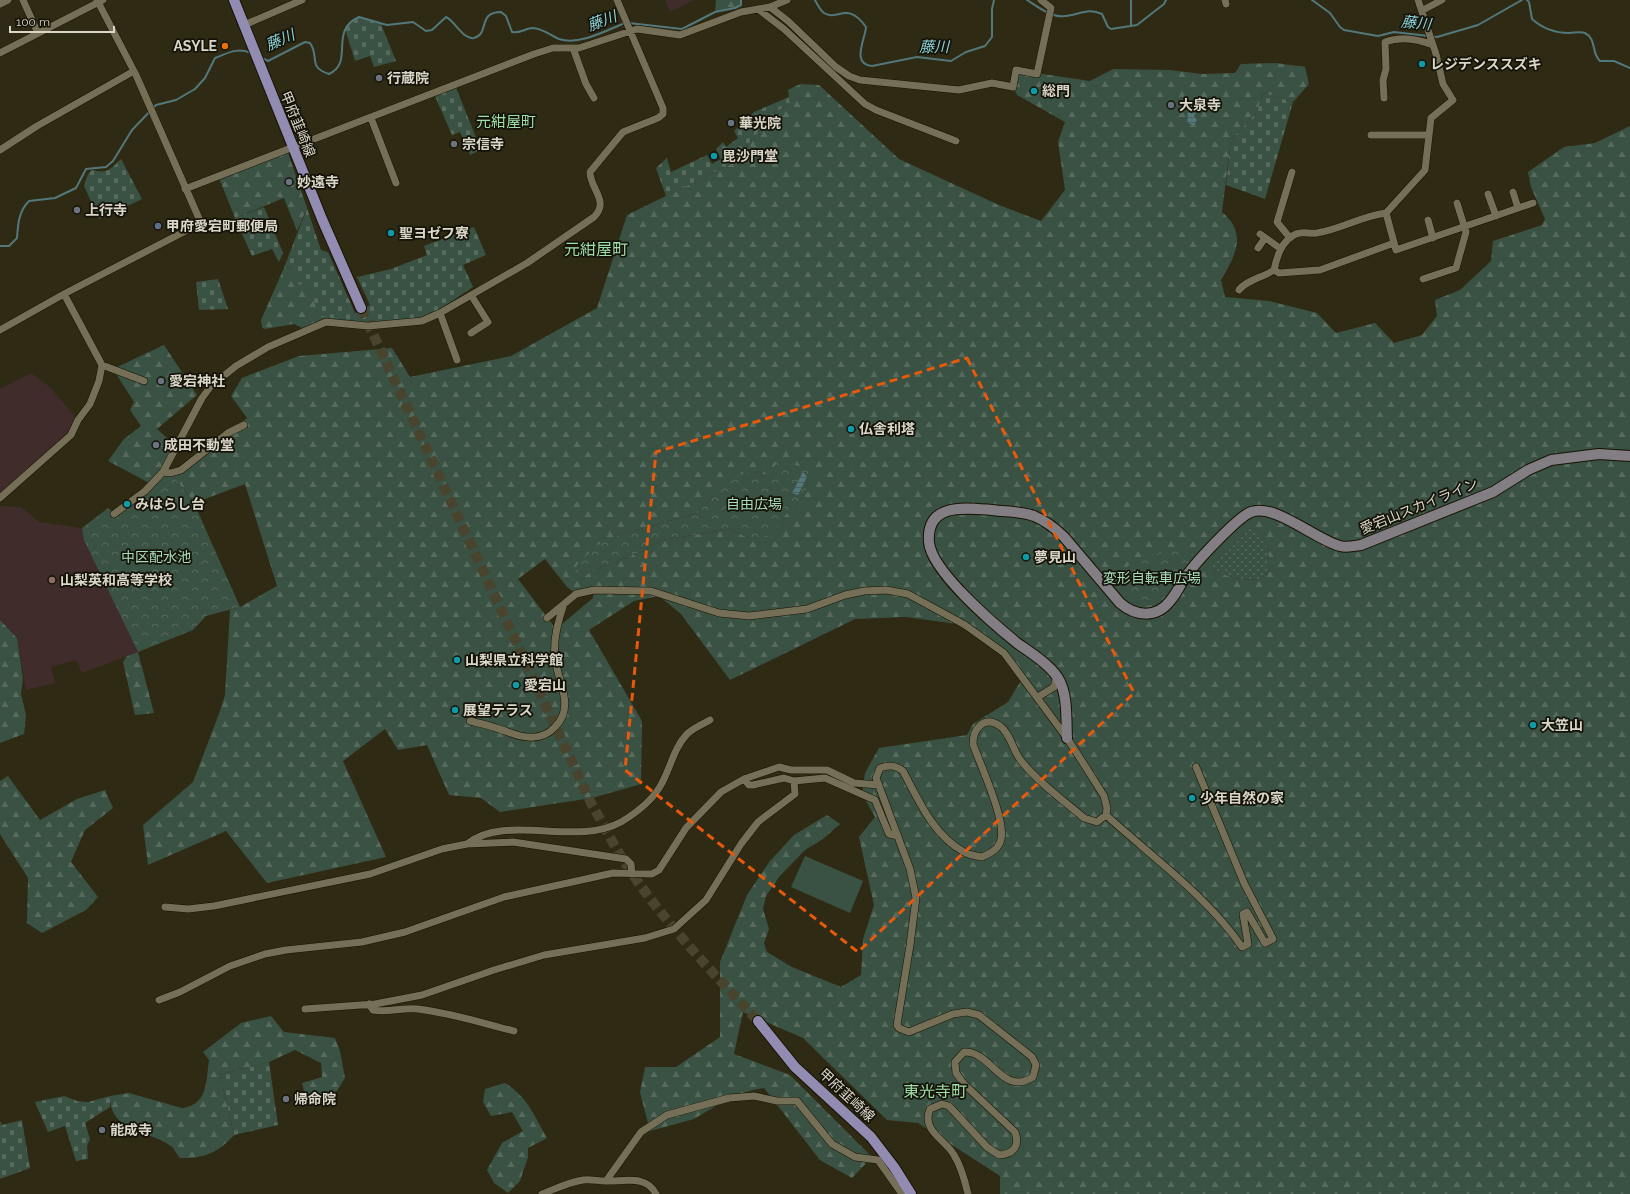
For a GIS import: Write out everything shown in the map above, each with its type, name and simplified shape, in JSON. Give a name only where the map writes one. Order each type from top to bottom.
[{"type":"main road","points":[[234,0],[244,25]]},
{"type":"main road","name":"甲府韮崎線","points":[[244,25],[292,146],[361,308]]},
{"type":"main road","name":"愛宕山スカイライン","points":[[1067,738],[1064,691],[1057,676],[1053,671],[983,614],[940,566],[931,552],[929,532],[936,518],[944,512],[952,508],[964,508],[1024,513],[1035,517],[1054,527],[1064,537],[1120,603],[1129,611],[1140,614],[1150,614],[1161,610],[1170,603],[1189,571],[1237,522],[1251,512],[1262,511],[1274,514],[1330,542],[1340,546],[1350,547],[1361,545],[1493,492],[1528,470],[1551,460],[1599,454],[1630,456]]},
{"type":"main road","name":"甲府韮崎線","points":[[758,1021],[795,1067],[871,1137],[894,1167],[911,1194]]},
{"type":"street","points":[[0,4],[8,0]]},
{"type":"street","points":[[23,0],[38,33]]},
{"type":"street","points":[[244,25],[302,0]]},
{"type":"street","points":[[114,514],[145,491],[163,472],[202,398],[211,386],[226,373],[268,347],[326,322],[368,326],[422,321],[440,313],[527,263],[598,213],[601,201],[590,177],[590,172],[624,132],[658,118],[663,114],[663,108],[626,18],[617,0]]},
{"type":"street","points":[[185,189],[292,146],[371,118],[534,54],[553,48],[579,48],[630,29],[680,35],[741,12],[770,7],[787,0]]},
{"type":"street","points":[[770,7],[849,76],[872,82],[953,90],[992,83],[1013,87],[1016,70],[1037,74],[1051,8],[1041,0]]},
{"type":"street","points":[[1239,290],[1243,285],[1265,276],[1274,270],[1281,249],[1290,238],[1297,233],[1313,234],[1327,231],[1368,216],[1386,213],[1425,170],[1428,135],[1432,118],[1453,100],[1443,84],[1433,43],[1423,10],[1418,0]]},
{"type":"street","points":[[1423,10],[1442,0]]},
{"type":"street","points":[[0,53],[99,1],[150,105],[201,223],[64,294],[0,330]]},
{"type":"street","points":[[758,9],[784,29],[865,104],[876,110],[956,141]]},
{"type":"street","points":[[1384,98],[1383,80],[1386,69],[1385,42],[1396,38],[1433,43]]},
{"type":"street","points":[[573,48],[586,84],[594,98]]},
{"type":"street","points":[[0,150],[37,126],[134,71]]},
{"type":"street","points":[[371,118],[396,183]]},
{"type":"street","points":[[1371,135],[1428,135]]},
{"type":"street","points":[[1290,238],[1277,222],[1292,172]]},
{"type":"street","points":[[1513,192],[1518,208]]},
{"type":"street","points":[[1488,194],[1496,216]]},
{"type":"street","points":[[1423,279],[1456,268],[1466,232],[1457,203]]},
{"type":"street","points":[[1386,213],[1396,250],[1533,203]]},
{"type":"street","points":[[1428,220],[1434,238]]},
{"type":"street","points":[[1258,248],[1263,236],[1281,249]]},
{"type":"street","points":[[1274,270],[1279,273],[1320,270],[1394,243]]},
{"type":"street","points":[[0,498],[71,435],[78,420],[90,404],[99,381],[102,365],[64,294]]},
{"type":"street","points":[[471,295],[488,322],[471,333]]},
{"type":"street","points":[[440,313],[457,360]]},
{"type":"street","points":[[102,365],[144,381]]},
{"type":"street","points":[[163,472],[171,473],[181,470],[228,433],[244,425]]},
{"type":"street","points":[[547,618],[576,594],[594,590],[651,591],[719,613],[749,616],[806,609],[844,595],[864,591],[886,590],[908,594],[965,625],[1004,653],[1067,738]]},
{"type":"street","points":[[470,721],[511,734],[528,737],[541,736],[549,733],[557,725],[564,715],[566,704],[554,650],[556,629],[564,604]]},
{"type":"street","points":[[1038,697],[1054,687],[1057,676]]},
{"type":"street","points":[[467,844],[476,837],[501,832],[589,832],[620,822],[649,801],[662,784],[678,746],[689,733],[710,720]]},
{"type":"street","points":[[968,1194],[955,1156],[950,1148],[934,1134],[929,1127],[928,1114],[930,1109],[942,1104],[949,1106],[987,1147],[999,1156],[1007,1154],[1013,1151],[1016,1146],[1018,1140],[1015,1132],[964,1084],[956,1073],[955,1062],[964,1052],[976,1054],[998,1072],[1015,1083],[1024,1083],[1033,1077],[1036,1066],[1032,1057],[988,1021],[973,1013],[953,1014],[908,1032],[899,1028],[897,1025],[916,898],[910,869],[876,778],[880,768],[886,766],[897,766],[903,771],[926,815],[942,835],[964,852],[982,857],[995,851],[1001,839],[1002,824],[972,744],[976,729],[986,722],[992,722],[1001,726],[1009,737],[1022,762],[1084,818],[1097,822],[1106,816],[1203,901],[1242,947],[1248,944],[1243,914],[1247,912],[1266,943],[1273,939],[1244,883],[1196,767]]},
{"type":"street","name":"愛宕山スカイライン","points":[[1067,738],[1104,796],[1107,808],[1106,816]]},
{"type":"street","points":[[159,1000],[180,992],[230,966],[265,954],[362,942],[405,932],[504,897],[613,873],[652,874],[659,870],[686,828],[721,792],[744,779],[779,767],[791,770],[827,770],[854,783],[879,785]]},
{"type":"street","points":[[744,779],[749,785],[753,785],[784,778],[794,781],[825,778],[875,800],[889,834],[898,836]]},
{"type":"street","points":[[305,1009],[369,1004],[422,995],[494,970],[544,955],[645,938],[674,928],[706,900],[741,844],[758,822],[795,794],[794,781]]},
{"type":"street","points":[[165,907],[188,909],[214,906],[370,874],[442,849],[467,844],[513,842],[626,859],[631,864],[632,874]]},
{"type":"street","points":[[369,1004],[373,1010],[381,1012],[398,1008],[416,1009],[437,1012],[514,1031]]},
{"type":"street","points":[[606,1181],[641,1132],[667,1115],[729,1098],[754,1096],[777,1101],[797,1101],[832,1144],[855,1157],[878,1160],[902,1194]]},
{"type":"street","points":[[542,1194],[570,1183],[584,1180],[637,1180],[647,1184],[656,1194]]},
{"type":"highlighted area","points":[[967,358],[1134,693],[858,952],[625,770],[656,452]]},
{"type":"shaded area","points":[[665,0],[694,0],[670,12]]},
{"type":"shaded area","points":[[31,373],[50,387],[78,420],[76,428],[0,498],[0,389]]},
{"type":"shaded area","name":"山梨英和高等学校","points":[[0,506],[21,507],[39,522],[82,528],[85,540],[138,652],[82,673],[76,660],[51,667],[55,683],[26,690],[17,638],[0,620]]},
{"type":"green space","points":[[716,0],[741,0],[741,5],[735,8],[715,12]]},
{"type":"green space","points":[[359,17],[381,24],[396,61],[374,67],[370,56],[355,61],[345,29],[348,24]]},
{"type":"green space","points":[[1276,63],[1305,67],[1309,84],[1293,102],[1263,93],[1257,112],[1231,140],[1222,212],[1230,220],[1237,237],[1234,254],[1221,280],[1225,297],[1269,301],[1317,313],[1336,333],[1375,323],[1394,343],[1422,335],[1437,316],[1435,300],[1460,290],[1491,261],[1493,241],[1542,225],[1545,219],[1531,187],[1528,172],[1564,147],[1595,143],[1630,126],[1630,1194],[1000,1194],[1000,1176],[918,1123],[887,1120],[803,1038],[743,1012],[734,1054],[790,1075],[872,1157],[852,1178],[820,1160],[764,1088],[729,1098],[694,1119],[650,1131],[640,1092],[645,1067],[676,1067],[720,1037],[720,962],[747,895],[770,861],[794,835],[827,815],[840,824],[823,839],[805,850],[779,877],[766,896],[763,909],[769,929],[764,943],[767,952],[792,967],[841,987],[861,975],[863,939],[874,905],[859,837],[875,817],[862,794],[865,773],[879,748],[967,735],[973,724],[1008,702],[1023,677],[1004,653],[965,625],[906,617],[855,619],[730,680],[681,614],[659,596],[634,601],[589,630],[642,721],[641,784],[592,798],[500,812],[481,798],[449,795],[427,745],[398,750],[385,729],[343,761],[386,857],[267,883],[226,831],[148,865],[143,825],[193,782],[220,711],[225,695],[230,610],[240,607],[277,586],[245,484],[194,503],[171,473],[181,470],[247,418],[231,396],[242,378],[299,356],[392,348],[410,377],[511,356],[597,308],[627,215],[733,163],[775,112],[790,104],[788,90],[800,84],[819,85],[899,159],[999,205],[1041,221],[1065,190],[1058,142],[1065,122],[1017,95],[1013,87],[1016,70],[1090,81],[1113,69],[1170,70],[1202,74],[1235,73],[1241,64]],"holes":[[[794,466],[805,467],[788,511],[771,534],[750,539],[731,529],[662,540],[643,551],[590,572],[579,581],[615,536],[698,513],[712,497],[754,472],[766,475]],[[1253,528],[1258,531],[1265,540],[1270,571],[1258,580],[1241,579],[1213,572],[1212,563],[1237,542],[1248,529]],[[545,559],[567,587],[574,592],[594,590],[593,598],[556,629],[518,579]],[[1115,580],[1179,588],[1159,601],[1151,604],[1138,602],[1131,598]]]},
{"type":"green space","points":[[455,85],[481,150],[470,155],[460,132],[452,135],[434,94]]},
{"type":"green space","points":[[1263,93],[1293,102],[1265,199],[1226,185],[1231,140],[1257,112]]},
{"type":"green space","points":[[789,97],[790,104],[775,112],[733,163],[666,196],[656,168],[667,158],[671,172],[707,155],[712,164],[721,159],[716,149],[723,142],[726,147],[738,138],[734,131],[754,112]]},
{"type":"green space","points":[[287,150],[307,208],[297,231],[284,198],[235,218],[219,178]]},
{"type":"green space","points":[[121,159],[142,199],[99,219],[84,186],[88,174],[92,170],[108,170]]},
{"type":"green space","points":[[264,207],[283,253],[279,262],[272,249],[252,256],[235,218]]},
{"type":"green space","points":[[307,208],[321,250],[328,252],[355,313],[370,305],[357,277],[391,269],[427,255],[424,246],[474,227],[486,255],[463,265],[473,287],[422,321],[369,326],[318,315],[309,282],[298,285],[293,267],[284,268]]},
{"type":"green space","points":[[293,267],[309,282],[368,326],[326,322],[306,330],[294,324],[264,329],[262,327],[261,320],[284,268]]},
{"type":"green space","points":[[218,279],[228,309],[199,310],[196,282]]},
{"type":"green space","points":[[164,345],[197,395],[157,429],[176,446],[151,484],[108,461],[124,439],[141,426],[130,410],[134,402],[113,369]]},
{"type":"green space","name":"自由広場","points":[[778,462],[805,467],[812,476],[798,510],[788,511],[772,534],[758,539],[750,539],[731,529],[662,540],[643,551],[590,572],[579,581],[573,581],[577,565],[596,546],[615,536],[698,513],[712,497],[741,474],[754,472],[766,475]]},
{"type":"green space","name":"中区配水池","points":[[163,472],[171,473],[194,503],[240,607],[206,616],[193,630],[138,652],[84,540],[82,528],[108,508],[114,513]]},
{"type":"green space","points":[[1253,528],[1262,535],[1265,540],[1270,571],[1258,580],[1241,579],[1213,572],[1212,563],[1237,542],[1248,529]]},
{"type":"green space","name":"変形自転車広場","points":[[1189,550],[1199,561],[1173,593],[1164,600],[1155,604],[1145,606],[1136,603],[1127,596],[1115,581],[1117,573],[1145,555]]},
{"type":"green space","points":[[0,620],[17,638],[23,679],[21,694],[26,715],[24,734],[0,743]]},
{"type":"green space","points":[[138,652],[154,713],[135,715],[123,662],[127,656]]},
{"type":"green space","points":[[8,776],[40,820],[77,799],[105,790],[113,808],[85,830],[71,862],[98,897],[86,910],[42,933],[27,923],[28,878],[0,834],[0,781]]},
{"type":"green space","points":[[805,856],[863,881],[850,913],[791,887]]},
{"type":"green space","points":[[271,1016],[284,1032],[335,1038],[340,1051],[345,1078],[337,1091],[318,1098],[306,1098],[302,1083],[322,1077],[321,1063],[295,1050],[269,1062],[220,1075],[234,1135],[210,1154],[188,1158],[180,1158],[171,1146],[161,1140],[123,1124],[116,1117],[112,1108],[110,1096],[129,1093],[182,1108],[191,1106],[201,1097],[206,1084],[209,1060],[203,1052],[241,1023]]},
{"type":"green space","points":[[269,1062],[278,1125],[234,1135],[220,1075]]},
{"type":"green space","points":[[505,1083],[513,1088],[525,1101],[547,1138],[528,1148],[528,1157],[520,1181],[508,1193],[494,1183],[487,1170],[502,1143],[523,1131],[512,1112],[491,1116],[483,1102],[485,1089]]},
{"type":"green space","points":[[64,1096],[77,1101],[88,1102],[110,1096],[110,1107],[85,1123],[90,1139],[87,1146],[88,1159],[76,1161],[65,1126],[48,1132],[35,1102]]},
{"type":"green space","points":[[22,1120],[30,1168],[0,1179],[0,1121],[2,1125]]},
{"type":"water","points":[[1190,108],[1195,108],[1196,112],[1194,116],[1197,120],[1194,125],[1188,123],[1187,119]]},
{"type":"water","points":[[803,472],[807,477],[798,495],[792,493]]},
{"type":"waterway","name":"藤川","points":[[629,23],[682,29],[715,12],[735,8],[741,5],[741,0]]},
{"type":"waterway","name":"藤川","points":[[815,0],[824,13],[829,15],[848,13],[859,19],[866,27],[861,56],[862,61],[872,66],[917,57],[951,61],[966,52],[985,46],[992,37],[992,9],[994,0]]},
{"type":"waterway","name":"藤川","points":[[1027,0],[1045,11],[1060,16],[1088,11],[1097,12],[1102,14],[1108,27],[1111,29],[1137,25],[1164,4],[1166,0]]},
{"type":"waterway","points":[[1131,0],[1131,26]]},
{"type":"waterway","name":"藤川","points":[[1312,0],[1330,13],[1344,30],[1378,36],[1394,32],[1437,37],[1478,25],[1522,0]]},
{"type":"waterway","name":"藤川","points":[[1527,0],[1529,2],[1532,19],[1536,22],[1549,29],[1559,32],[1585,33],[1593,42],[1597,58],[1600,61],[1614,61],[1630,68]]},
{"type":"waterway","name":"藤川","points":[[260,57],[268,61],[305,42],[310,43],[313,48],[316,65],[322,71],[329,74],[336,69],[340,62],[345,30],[350,23],[359,17],[387,25],[413,22],[426,31],[432,30],[446,17],[466,36],[474,38],[479,36],[482,32],[486,19],[489,16],[494,13],[501,12],[506,16],[512,32],[536,28],[559,39],[567,41],[584,39],[625,23]]},
{"type":"waterway","name":"藤川","points":[[0,246],[9,246],[17,238],[21,213],[29,201],[55,198],[76,188],[86,169],[106,167],[113,161],[132,130],[156,105],[176,100],[195,89],[205,78],[215,58],[237,51],[246,51],[251,53]]},
{"type":"tunnel","points":[[361,308],[592,805],[618,851],[641,887],[689,946],[758,1021]]},
{"type":"place","name":"ASYLE","points":[[225,46]]},
{"type":"place","name":"レジデンススズキ","points":[[1422,64]]},
{"type":"place","name":"行蔵院","points":[[379,78]]},
{"type":"place","name":"総門","points":[[1034,91]]},
{"type":"place","name":"大泉寺","points":[[1171,105]]},
{"type":"place","name":"華光院","points":[[731,123]]},
{"type":"place","name":"宗信寺","points":[[454,144]]},
{"type":"place","name":"毘沙門堂","points":[[714,156]]},
{"type":"place","name":"妙遠寺","points":[[289,182]]},
{"type":"place","name":"上行寺","points":[[77,210]]},
{"type":"place","name":"甲府愛宕町郵便局","points":[[158,226]]},
{"type":"place","name":"聖ヨゼフ寮","points":[[391,233]]},
{"type":"place","name":"愛宕神社","points":[[161,381]]},
{"type":"place","name":"仏舎利塔","points":[[851,429]]},
{"type":"place","name":"成田不動堂","points":[[156,445]]},
{"type":"place","name":"みはらし台","points":[[127,504]]},
{"type":"place","name":"夢見山","points":[[1026,557]]},
{"type":"place","name":"山梨英和高等学校","points":[[52,580]]},
{"type":"place","name":"山梨県立科学館","points":[[457,660]]},
{"type":"place","name":"愛宕山","points":[[516,685]]},
{"type":"place","name":"展望テラス","points":[[455,710]]},
{"type":"place","name":"大笠山","points":[[1533,725]]},
{"type":"place","name":"少年自然の家","points":[[1192,798]]},
{"type":"place","name":"帰命院","points":[[286,1099]]},
{"type":"place","name":"能成寺","points":[[102,1130]]},
{"type":"district","name":"元紺屋町","points":[[506,122]]},
{"type":"district","name":"元紺屋町","points":[[596,249]]},
{"type":"district","name":"東光寺町","points":[[935,1091]]}]
